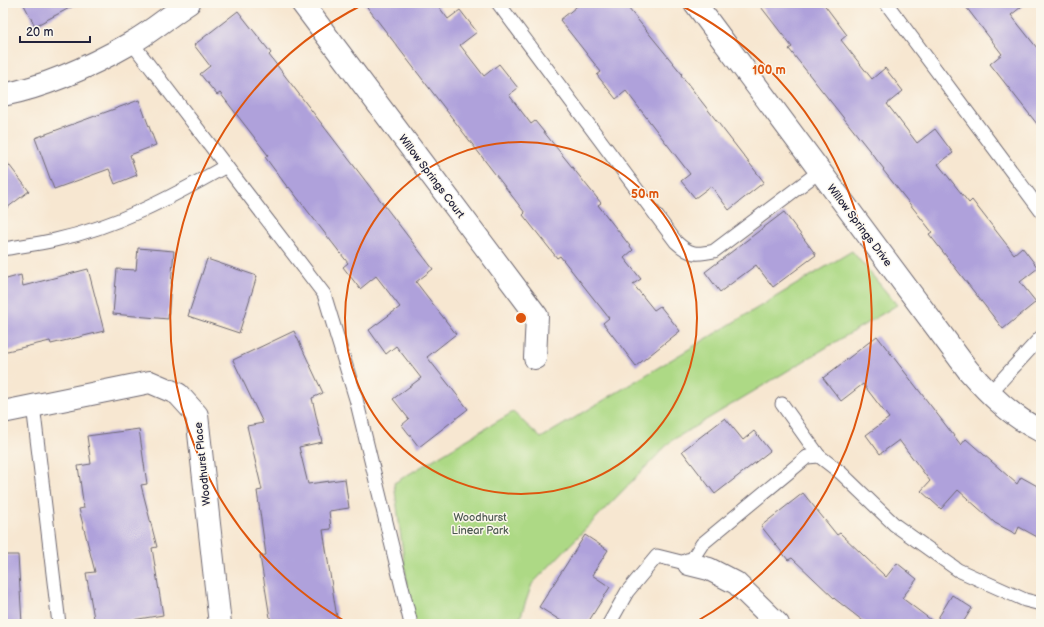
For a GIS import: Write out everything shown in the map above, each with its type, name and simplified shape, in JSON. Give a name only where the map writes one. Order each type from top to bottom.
[{"type":"street","points":[[3,95],[48,83],[98,61],[132,43],[188,3]]},
{"type":"street","name":"Willow Springs Court","points":[[302,3],[536,316],[535,358]]},
{"type":"street","name":"Willow Springs Drive","points":[[695,3],[968,370],[989,394],[1030,426],[1041,431]]},
{"type":"street","name":"Woodhurst Place","points":[[3,412],[150,382],[178,394],[197,415],[220,624]]},
{"type":"street","points":[[689,564],[708,569],[736,583],[778,624]]},
{"type":"lane","points":[[498,3],[676,242],[686,251],[700,254],[714,251],[820,171]]},
{"type":"lane","points":[[886,3],[1041,211]]},
{"type":"lane","points":[[132,43],[324,294],[356,399],[411,624]]},
{"type":"lane","points":[[3,248],[55,240],[114,222],[152,206],[226,166]]},
{"type":"lane","points":[[989,394],[1041,337]]},
{"type":"lane","points":[[782,404],[819,456],[841,473],[895,526],[958,570],[1025,600],[1041,604]]},
{"type":"lane","points":[[33,406],[58,624]]},
{"type":"lane","points":[[609,624],[627,592],[657,556],[689,564],[702,544],[806,457],[819,456]]},
{"type":"green space","name":"Woodhurst Linear Park","points":[[852,251],[897,305],[671,441],[532,584],[518,624],[412,624],[394,483],[513,412],[541,438]]},
{"type":"building","points":[[23,3],[79,3],[35,26]]},
{"type":"building","points":[[364,3],[436,3],[448,19],[460,10],[477,32],[460,45],[484,76],[499,64],[518,88],[509,95],[531,124],[535,121],[601,203],[598,205],[633,250],[624,258],[641,279],[633,284],[654,310],[660,306],[680,331],[636,366],[603,323],[609,318],[560,256],[557,258],[523,215],[525,213]]},
{"type":"building","points":[[581,3],[624,3],[682,74],[681,75],[764,182],[729,210],[711,186],[695,198],[681,181],[690,174],[626,91],[616,99],[597,75],[601,72],[560,20]]},
{"type":"building","points":[[758,3],[823,3],[847,35],[841,40],[872,79],[885,68],[903,91],[887,104],[917,143],[935,129],[953,153],[938,164],[969,203],[972,200],[1014,254],[1022,247],[1038,268],[1020,282],[1036,302],[1003,329],[929,234],[932,232],[883,170],[884,169],[789,49],[792,47]]},
{"type":"building","points":[[963,3],[1026,3],[1011,15],[1041,53],[1041,129],[990,64],[1002,54]]},
{"type":"building","points":[[238,11],[271,53],[269,55],[433,269],[416,282],[456,334],[427,357],[468,409],[419,447],[402,425],[409,419],[393,399],[421,378],[396,346],[386,354],[369,330],[400,307],[376,276],[360,289],[343,267],[348,263],[265,157],[268,155],[220,93],[217,95],[200,74],[210,66],[194,45]]},
{"type":"building","points":[[139,100],[156,145],[130,155],[137,175],[115,184],[109,169],[54,189],[35,138]]},
{"type":"building","points":[[3,157],[29,191],[3,211]]},
{"type":"building","points":[[784,212],[816,255],[773,287],[756,265],[720,292],[705,272]]},
{"type":"building","points":[[138,248],[174,251],[168,319],[113,314],[117,269],[136,270]]},
{"type":"building","points":[[207,259],[257,276],[239,333],[188,316]]},
{"type":"building","points":[[88,269],[104,331],[51,344],[50,341],[3,352],[3,280],[21,275],[23,286]]},
{"type":"building","points":[[294,331],[323,393],[312,398],[322,442],[299,447],[308,484],[345,479],[349,508],[329,511],[331,529],[323,530],[338,624],[271,624],[260,556],[266,555],[257,491],[262,490],[247,426],[263,423],[233,360]]},
{"type":"building","points":[[877,336],[961,445],[966,439],[1017,484],[1021,477],[1041,488],[1041,539],[1019,527],[1016,534],[995,523],[958,490],[941,509],[921,491],[930,481],[899,440],[880,454],[866,435],[889,418],[863,384],[841,401],[823,378]]},
{"type":"building","points":[[725,418],[743,440],[754,431],[770,451],[715,494],[682,451]]},
{"type":"building","points":[[139,429],[147,484],[141,485],[157,547],[152,548],[163,615],[108,624],[95,624],[86,573],[95,572],[79,509],[84,508],[78,466],[91,464],[87,436]]},
{"type":"building","points":[[803,493],[837,535],[840,533],[886,577],[897,563],[917,579],[902,598],[935,623],[952,595],[972,608],[962,624],[867,624],[835,599],[792,558],[788,560],[761,526]]},
{"type":"building","points":[[585,535],[608,550],[592,575],[610,587],[587,624],[566,624],[539,607]]},
{"type":"building","points":[[3,555],[18,555],[22,624],[3,624]]}]
